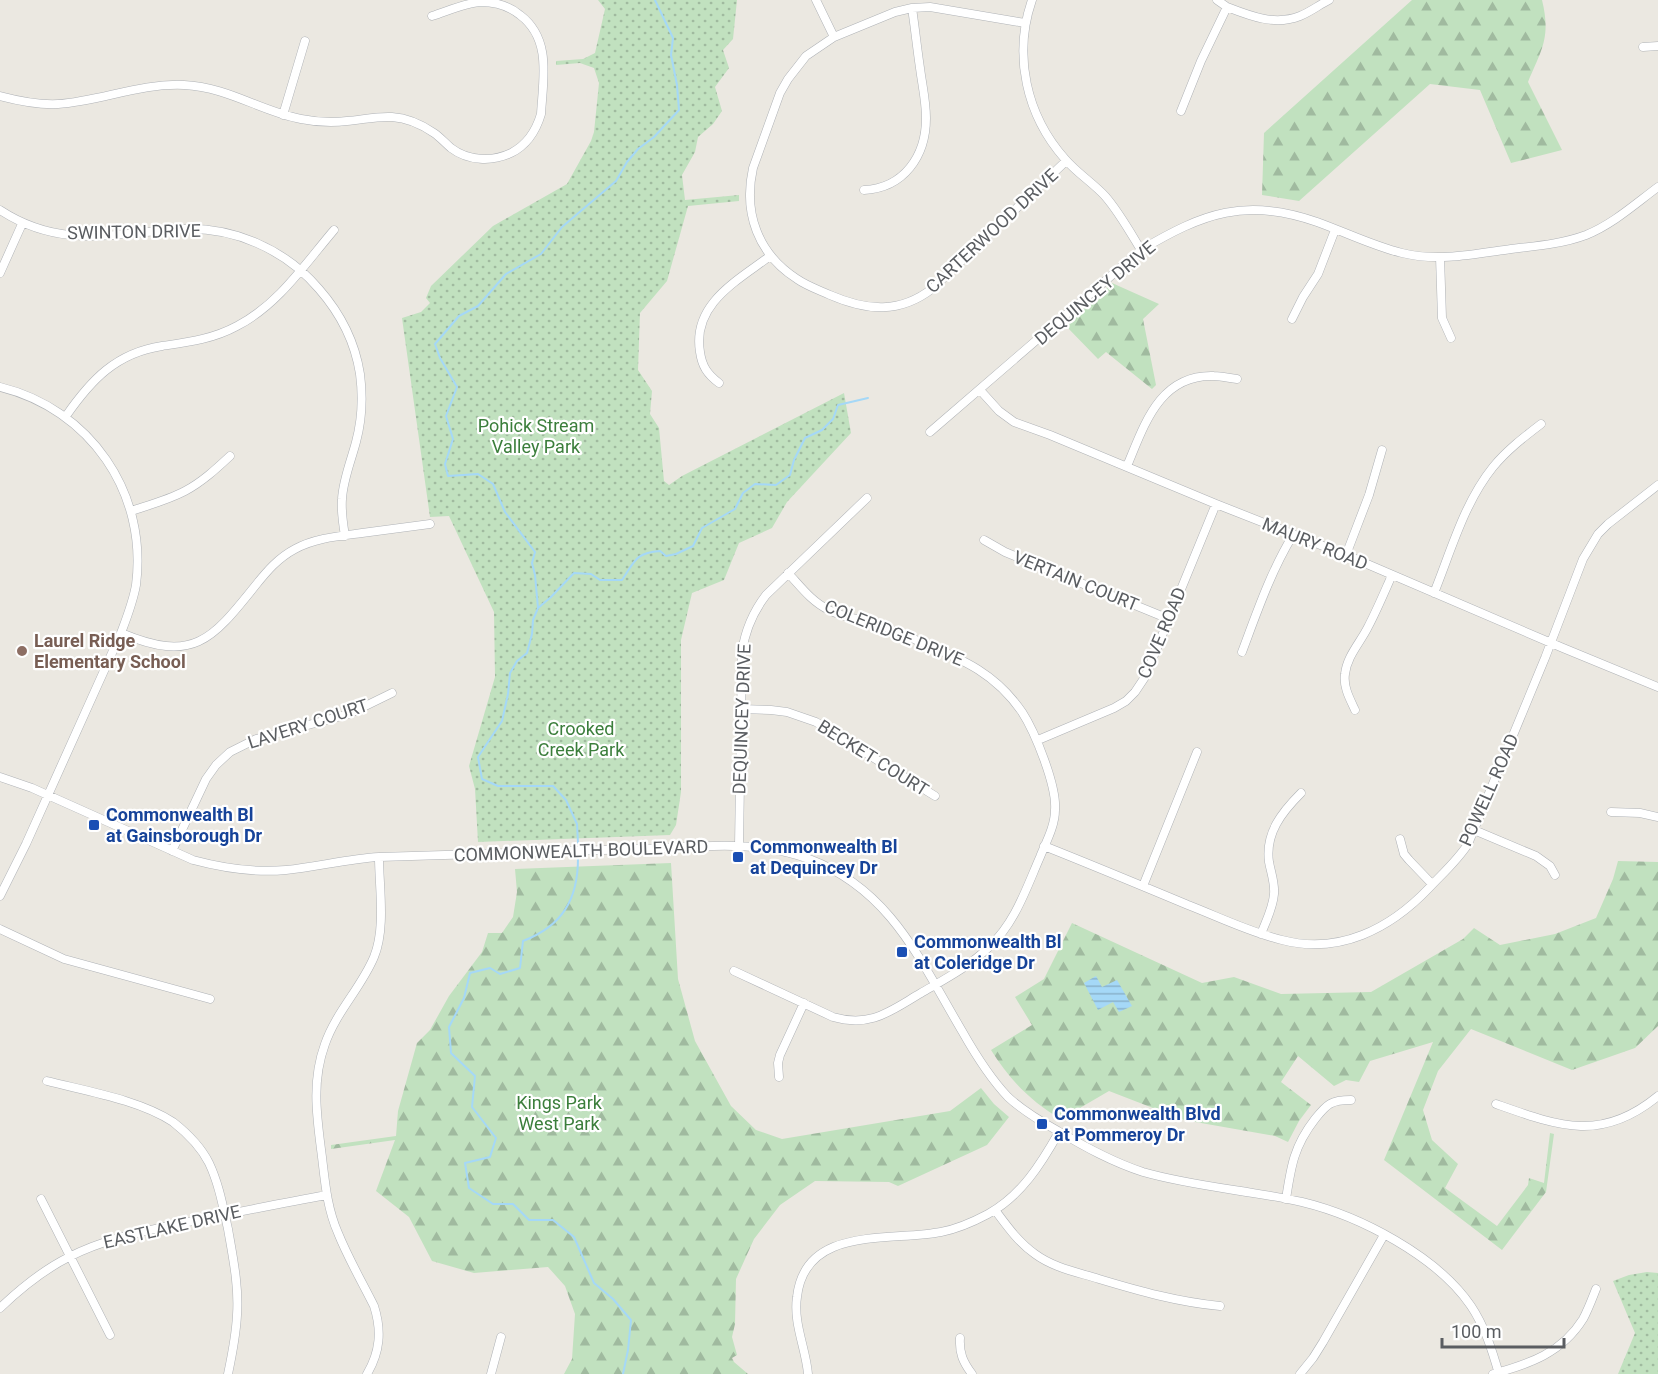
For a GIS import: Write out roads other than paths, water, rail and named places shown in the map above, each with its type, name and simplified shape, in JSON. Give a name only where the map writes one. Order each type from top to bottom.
[{"type":"street","points":[[816,0],[834,37]]},
{"type":"street","points":[[1032,0],[1023,37],[1023,64],[1030,98],[1044,131],[1066,161],[1106,198],[1141,250]]},
{"type":"street","points":[[1217,0],[1227,7],[1261,20],[1299,16],[1329,0]]},
{"type":"street","points":[[0,96],[33,103],[56,104],[145,87],[187,85],[226,92],[283,115],[300,119],[323,122],[381,117],[403,119],[421,125],[450,148],[477,159],[493,159],[513,152],[530,138],[541,114],[544,60],[541,43],[534,30],[516,11],[493,3],[472,4],[432,16]]},
{"type":"street","points":[[1181,111],[1227,7]]},
{"type":"street","points":[[864,190],[886,187],[902,176],[914,161],[924,136],[926,115],[912,8]]},
{"type":"street","name":"CARTERWOOD DRIVE","points":[[1025,23],[941,9],[912,8],[895,12],[834,37],[806,56],[780,93],[753,168],[750,190],[751,212],[756,229],[770,256],[799,281],[848,303],[876,308],[892,307],[921,297],[933,288],[1066,161]]},
{"type":"street","points":[[283,115],[305,41]]},
{"type":"street","points":[[1644,46],[1658,45]]},
{"type":"street","name":"DEQUINCEY DRIVE","points":[[930,432],[1141,250],[1203,219],[1244,209],[1284,212],[1402,253],[1440,257],[1572,240],[1600,228],[1658,187]]},
{"type":"street","name":"SWINTON DRIVE","points":[[0,210],[22,224],[59,234],[84,237],[183,229],[219,231],[260,244],[284,257],[301,270],[330,302],[339,316],[352,344],[359,373],[362,396],[361,417],[342,500],[345,536]]},
{"type":"street","points":[[0,273],[22,224]]},
{"type":"street","points":[[66,417],[90,383],[115,363],[144,350],[201,340],[235,328],[248,320],[270,303],[334,230]]},
{"type":"street","points":[[1292,319],[1318,274],[1335,230]]},
{"type":"street","points":[[719,383],[709,375],[701,361],[698,342],[703,318],[722,293],[770,256]]},
{"type":"street","points":[[1440,257],[1442,318],[1451,338]]},
{"type":"street","points":[[1127,466],[1149,414],[1167,392],[1183,382],[1201,377],[1215,375],[1237,379]]},
{"type":"street","points":[[0,387],[40,401],[66,417],[90,439],[107,460],[119,481],[131,511],[137,542],[137,572],[133,598],[121,633],[26,844],[0,896]]},
{"type":"street","name":"MAURY ROAD","points":[[980,390],[999,411],[1014,422],[1346,555],[1658,687]]},
{"type":"street","points":[[1434,592],[1470,504],[1485,478],[1504,455],[1541,424]]},
{"type":"street","points":[[1346,555],[1369,495],[1382,450]]},
{"type":"street","points":[[131,511],[185,491],[212,473],[230,456]]},
{"type":"street","name":"POWELL ROAD","points":[[1044,846],[1261,934],[1282,940],[1303,944],[1331,943],[1378,929],[1395,919],[1414,903],[1458,858],[1468,844],[1576,574],[1589,547],[1608,524],[1658,485]]},
{"type":"street","name":"DEQUINCEY DRIVE","points":[[739,846],[742,652],[747,627],[762,601],[867,498]]},
{"type":"street","name":"COVE ROAD","points":[[1038,740],[1114,708],[1136,692],[1146,677],[1216,504]]},
{"type":"street","points":[[121,633],[161,646],[182,646],[201,640],[218,630],[267,571],[284,555],[305,544],[430,524]]},
{"type":"street","points":[[1242,652],[1270,579],[1282,552],[1293,535]]},
{"type":"street","name":"VERTAIN COURT","points":[[984,540],[1005,552],[1169,619]]},
{"type":"street","name":"COLERIDGE DRIVE","points":[[734,971],[842,1020],[868,1020],[886,1013],[977,958],[1001,934],[1020,905],[1054,821],[1055,802],[1038,740],[1012,698],[997,683],[979,669],[955,656],[891,630],[829,610],[807,594],[789,573]]},
{"type":"street","points":[[1355,710],[1345,686],[1344,675],[1347,664],[1369,626],[1392,575]]},
{"type":"street","name":"LAVERY COURT","points":[[172,851],[206,779],[216,765],[230,752],[256,739],[349,714],[392,693]]},
{"type":"street","name":"BECKET COURT","points":[[741,709],[787,712],[816,722],[935,796]]},
{"type":"street","points":[[1143,886],[1197,752]]},
{"type":"street","name":"COMMONWEALTH BOULEVARD","points":[[0,777],[48,795],[193,860],[218,867],[256,871],[285,870],[343,860],[378,857],[739,846],[767,848],[796,854],[854,882],[877,901],[895,922],[979,1060],[996,1083],[1019,1106],[1095,1152],[1145,1172],[1176,1180],[1303,1202],[1340,1214],[1384,1235],[1425,1260],[1459,1290],[1473,1308],[1484,1328],[1497,1373]]},
{"type":"street","points":[[1261,934],[1274,893],[1269,860],[1271,836],[1278,820],[1301,793]]},
{"type":"street","points":[[1611,812],[1640,813],[1658,817]]},
{"type":"street","points":[[1474,830],[1536,856],[1550,866],[1555,874]]},
{"type":"street","points":[[1400,839],[1404,854],[1432,884]]},
{"type":"street","points":[[367,1374],[378,1347],[380,1333],[378,1318],[375,1306],[338,1233],[327,1196],[315,1107],[317,1073],[322,1052],[331,1029],[370,965],[377,948],[381,924],[378,857]]},
{"type":"street","points":[[0,929],[64,958],[210,999]]},
{"type":"street","points":[[779,1077],[780,1055],[804,1003]]},
{"type":"street","points":[[47,1081],[141,1106],[158,1113],[194,1142],[208,1162],[217,1183],[236,1270],[236,1335],[228,1374]]},
{"type":"street","points":[[1496,1104],[1556,1124],[1589,1126],[1627,1117],[1658,1096]]},
{"type":"street","points":[[1286,1199],[1294,1155],[1305,1131],[1328,1104],[1339,1100],[1351,1100]]},
{"type":"street","points":[[808,1374],[797,1321],[796,1299],[808,1267],[836,1245],[854,1240],[947,1230],[966,1225],[995,1210],[1030,1178],[1059,1132]]},
{"type":"street","name":"EASTLAKE DRIVE","points":[[0,1308],[27,1284],[70,1256],[123,1236],[225,1214],[327,1196]]},
{"type":"street","points":[[41,1199],[111,1335]]},
{"type":"street","points":[[995,1210],[1023,1244],[1037,1256],[1054,1265],[1151,1294],[1220,1306]]},
{"type":"street","points":[[1300,1374],[1323,1342],[1384,1235]]},
{"type":"street","points":[[1497,1373],[1535,1361],[1568,1339],[1584,1318],[1596,1289]]},
{"type":"street","points":[[491,1374],[501,1337]]},
{"type":"street","points":[[960,1338],[959,1350],[964,1364],[972,1374]]},
{"type":"water","points":[[1096,976],[1102,987],[1117,980],[1132,1006],[1119,1012],[1113,1002],[1098,1010],[1084,983]]},
{"type":"waterway","points":[[538,608],[532,563],[535,552],[505,512],[493,484],[478,474],[448,476],[445,464],[453,439],[446,416],[457,387],[440,358],[435,344],[459,316],[478,306],[506,274],[541,254],[562,227],[616,181],[638,149],[654,137],[679,110],[671,55],[673,38],[655,0]]},
{"type":"waterway","points":[[578,843],[577,824],[566,800],[553,786],[498,786],[482,779],[478,757],[502,721],[510,673],[517,661],[527,653],[533,620],[538,608],[574,573],[591,574],[600,580],[622,580],[640,556],[660,551],[666,556],[693,546],[702,528],[735,509],[743,493],[755,484],[776,485],[790,475],[794,460],[805,438],[822,430],[833,419],[838,405],[868,398]]},
{"type":"waterway","points":[[578,858],[575,887],[571,899],[558,919],[548,928],[523,941],[520,968],[500,974],[490,968],[470,973],[464,998],[449,1027],[451,1053],[475,1076],[472,1107],[496,1138],[490,1157],[465,1163],[469,1188],[493,1204],[513,1204],[529,1220],[553,1220],[574,1237],[594,1283],[613,1299],[631,1320],[623,1374]]},
{"type":"place","name":"Laurel Ridge Elementary School","points":[[22,651]]},
{"type":"place","name":"Commonwealth Bl at Gainsborough Dr","points":[[94,825]]},
{"type":"place","name":"Commonwealth Bl at Dequincey Dr","points":[[738,857]]},
{"type":"place","name":"Commonwealth Bl at Coleridge Dr","points":[[902,952]]},
{"type":"place","name":"Commonwealth Blvd at Pommeroy Dr","points":[[1042,1124]]},
{"type":"park label","name":"Pohick Stream Valley Park","points":[[536,436]]},
{"type":"park label","name":"Crooked Creek Park","points":[[581,739]]},
{"type":"park label","name":"Kings Park West Park","points":[[559,1113]]}]
